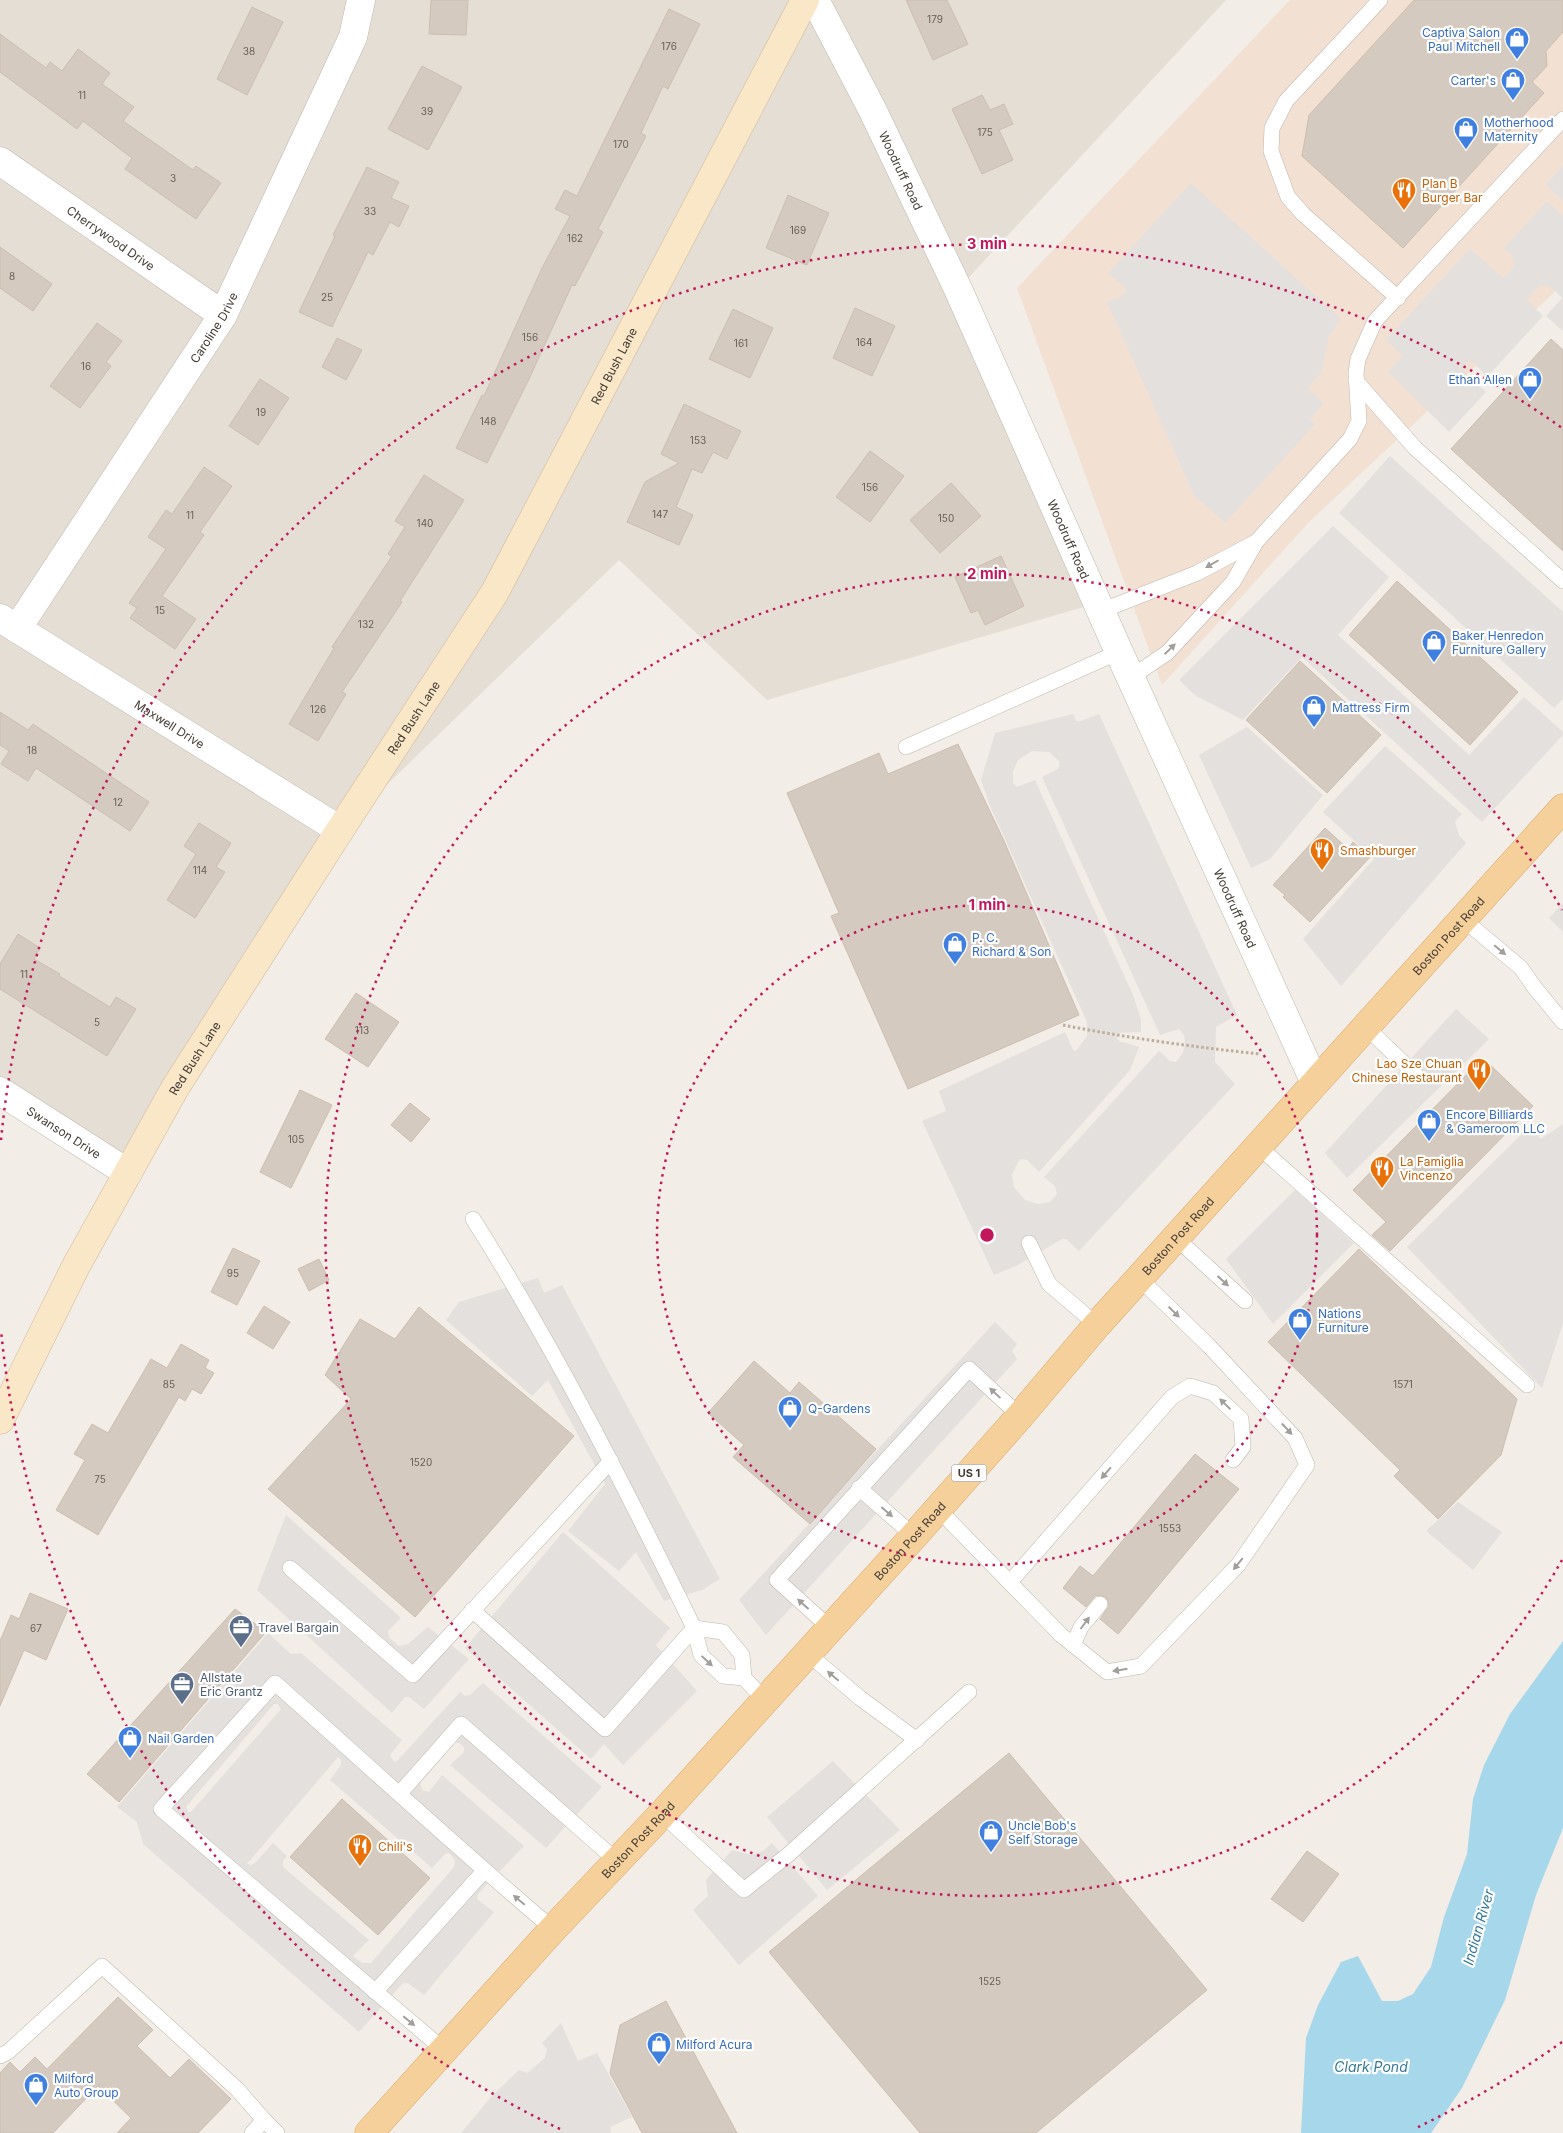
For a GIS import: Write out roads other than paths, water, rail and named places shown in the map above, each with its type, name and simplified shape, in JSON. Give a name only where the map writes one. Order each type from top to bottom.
[{"type":"main road","name":"Boston Post Road","points":[[369,2133],[553,1929],[618,1862],[914,1536],[1097,1325],[1563,808]]},
{"type":"street","name":"Caroline Drive","points":[[9,623],[222,315],[353,37],[361,0]]},
{"type":"street","name":"Red Bush Lane","points":[[0,1420],[76,1266],[175,1088],[495,592],[805,0]]},
{"type":"street","name":"Woodruff Road","points":[[814,0],[872,109],[958,289],[1119,652],[1315,1083]]},
{"type":"street","name":"Cherrywood Drive","points":[[0,161],[222,315]]},
{"type":"street","name":"Maxwell Drive","points":[[9,623],[340,830]]},
{"type":"street","name":"Swanson Drive","points":[[0,1091],[128,1173]]},
{"type":"lane","points":[[1380,0],[1286,101],[1272,128],[1271,151],[1288,197],[1303,214],[1398,298]]},
{"type":"lane","points":[[1131,677],[1167,653],[1233,582],[1256,542],[1350,439],[1359,422],[1356,381],[1358,359],[1375,321],[1563,119]]},
{"type":"lane","points":[[1356,381],[1415,448],[1563,581]]},
{"type":"lane","points":[[1101,611],[1197,573],[1256,542]]},
{"type":"lane","points":[[906,747],[1119,652]]},
{"type":"lane","points":[[1463,919],[1521,968],[1563,1022]]},
{"type":"lane","points":[[1366,1027],[1415,1074]]},
{"type":"lane","points":[[1258,1146],[1527,1385]]},
{"type":"lane","points":[[473,1219],[516,1287],[611,1461],[694,1628],[701,1655],[723,1676],[744,1678],[766,1700]]},
{"type":"lane","points":[[1176,1238],[1245,1301]]},
{"type":"lane","points":[[1029,1243],[1049,1284],[1097,1325]]},
{"type":"lane","points":[[938,1509],[1061,1635],[1107,1672],[1141,1666],[1238,1565],[1307,1465],[1295,1438],[1210,1346],[1139,1278]]},
{"type":"lane","points":[[830,1628],[776,1580],[969,1369],[1020,1416]]},
{"type":"lane","points":[[1010,1582],[1172,1397],[1190,1386],[1213,1393],[1241,1419],[1243,1447],[1233,1460]]},
{"type":"lane","points":[[290,1568],[413,1676],[611,1461]]},
{"type":"lane","points":[[859,1488],[914,1536]]},
{"type":"lane","points":[[1074,1645],[1081,1627],[1100,1604]]},
{"type":"lane","points":[[472,1610],[604,1729],[694,1628]]},
{"type":"lane","points":[[694,1628],[723,1632],[742,1655],[744,1678]]},
{"type":"lane","points":[[807,1654],[860,1698],[917,1740]]},
{"type":"lane","points":[[444,2050],[161,1809],[276,1683],[400,1793],[484,1871],[553,1929]]},
{"type":"lane","points":[[662,1814],[744,1890],[789,1854],[969,1692]]},
{"type":"lane","points":[[400,1793],[461,1724],[618,1862]]},
{"type":"lane","points":[[375,1992],[484,1871]]},
{"type":"lane","points":[[0,2056],[8,2052],[102,1966],[237,2090],[277,2133]]},
{"type":"lane","points":[[252,2133],[264,2120]]},
{"type":"water","name":"Clark Pond","points":[[1563,1641],[1563,1828],[1536,1895],[1505,2000],[1462,2088],[1431,2133],[1301,2133],[1306,2038],[1318,2005],[1341,1962],[1358,1956],[1382,2001],[1398,2001],[1413,1994],[1431,1967],[1444,1917],[1467,1854],[1473,1799],[1484,1765],[1510,1714]]},
{"type":"place","name":"Captiva Salon Paul Mitchell","points":[[1517,60]]},
{"type":"place","name":"Carter's","points":[[1513,101]]},
{"type":"place","name":"Motherhood Maternity","points":[[1466,150]]},
{"type":"place","name":"Plan B Burger Bar","points":[[1404,211]]},
{"type":"place","name":"Ethan Allen","points":[[1530,400]]},
{"type":"place","name":"Baker Henredon Furniture Gallery","points":[[1434,663]]},
{"type":"place","name":"Mattress Firm","points":[[1314,728]]},
{"type":"place","name":"Smashburger","points":[[1322,871]]},
{"type":"place","name":"P. C. Richard & Son","points":[[955,965]]},
{"type":"place","name":"Lao Sze Chuan Chinese Restaurant","points":[[1479,1091]]},
{"type":"place","name":"Encore Billiards & Gameroom LLC","points":[[1429,1142]]},
{"type":"place","name":"La Famiglia Vincenzo","points":[[1382,1189]]},
{"type":"place","name":"Nations Furniture","points":[[1300,1341]]},
{"type":"place","name":"Q-Gardens","points":[[790,1429]]},
{"type":"place","name":"Travel Bargain","points":[[241,1648]]},
{"type":"place","name":"Allstate Eric Grantz","points":[[182,1705]]},
{"type":"place","name":"Nail Garden","points":[[130,1759]]},
{"type":"place","name":"Uncle Bob's Self Storage","points":[[991,1853]]},
{"type":"place","name":"Chili's","points":[[360,1867]]},
{"type":"place","name":"Milford Acura","points":[[659,2065]]},
{"type":"place","name":"Milford Auto Group","points":[[36,2106]]},
{"type":"water label","name":"Indian River","points":[[1478,1927]]}]
